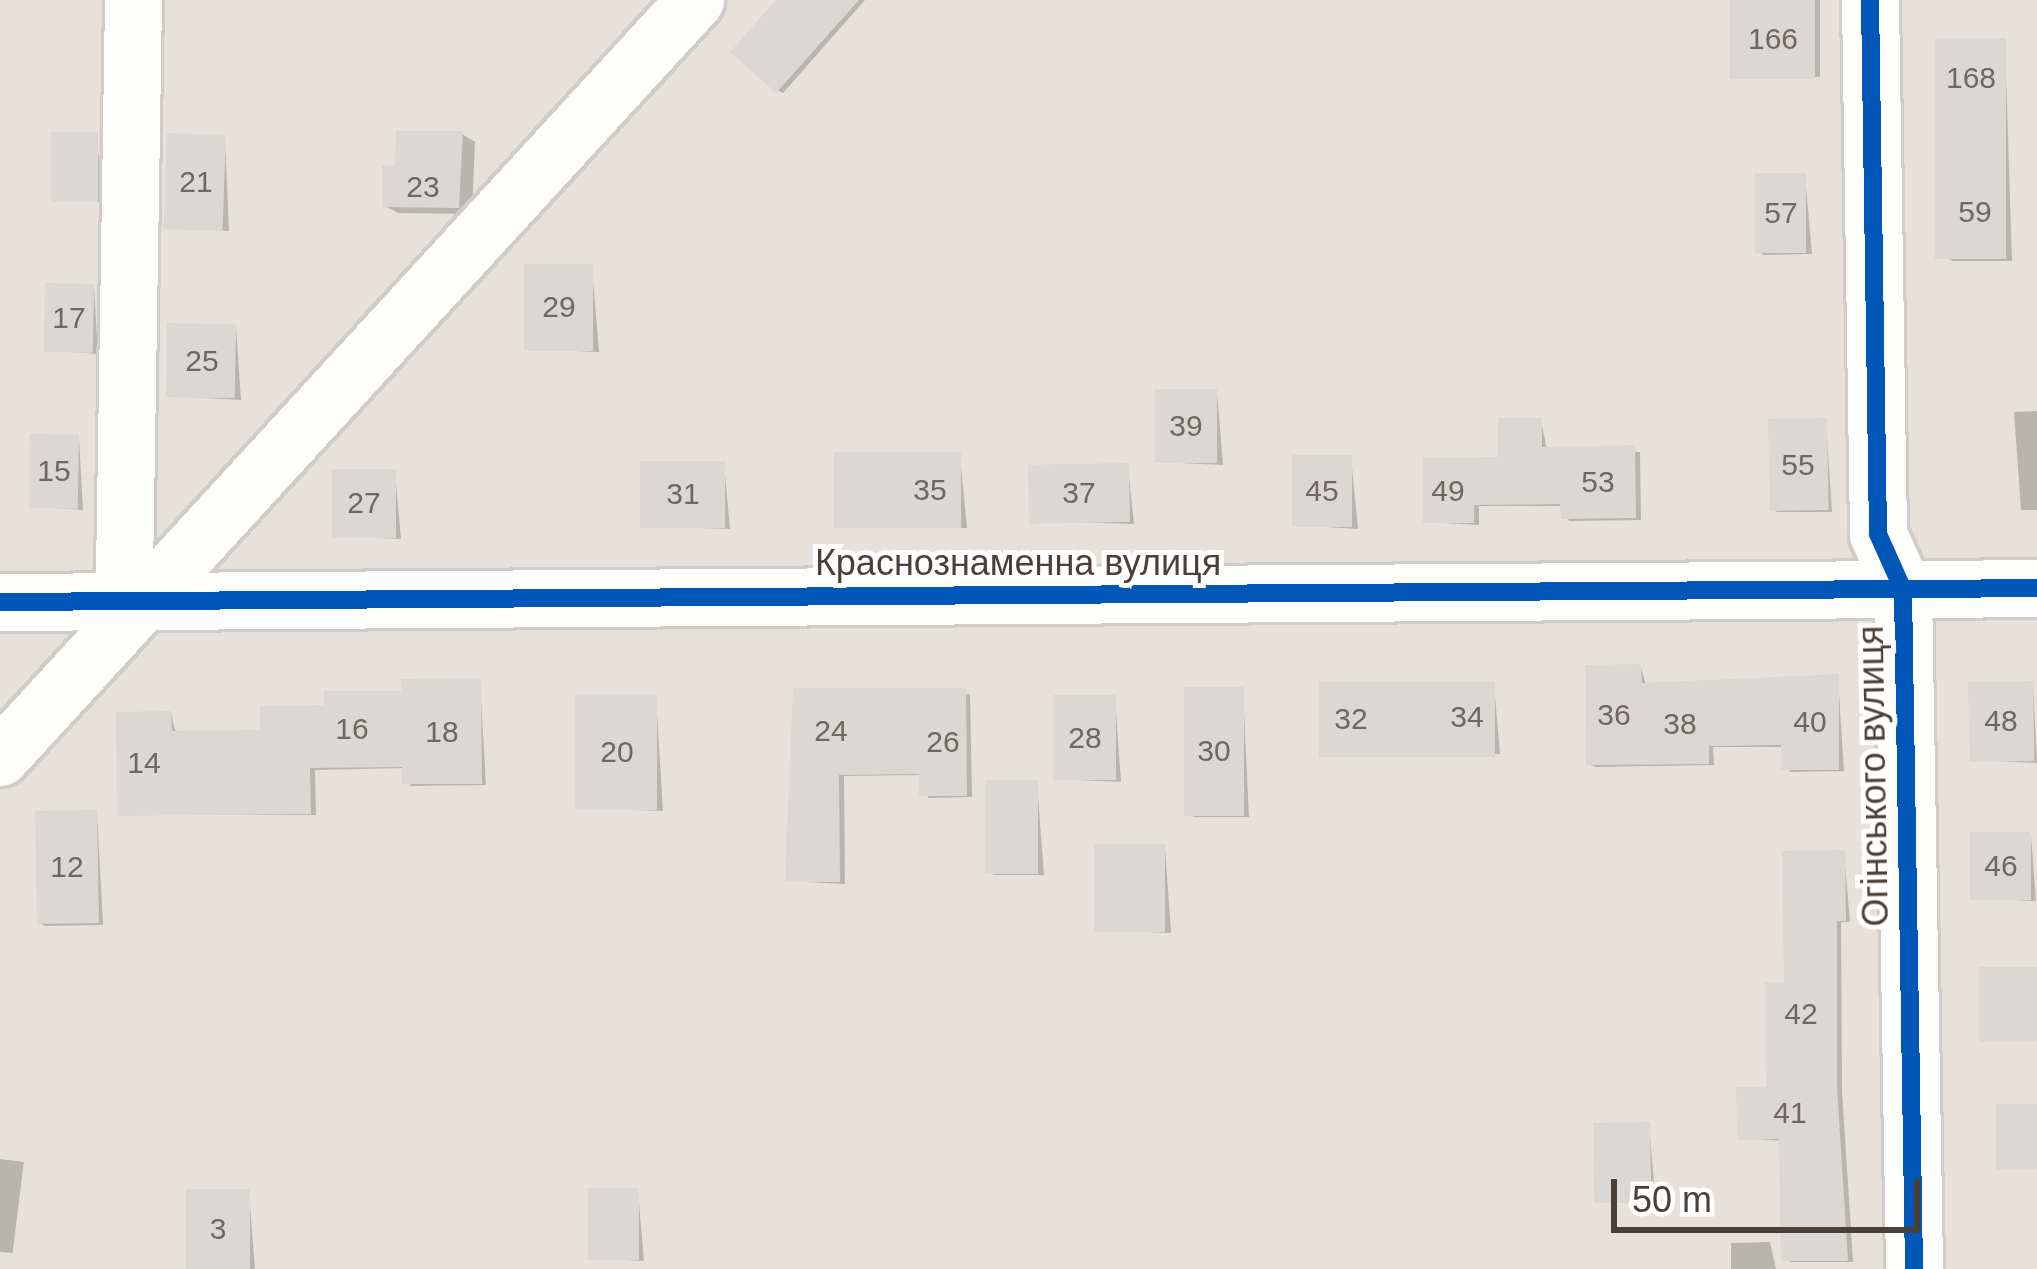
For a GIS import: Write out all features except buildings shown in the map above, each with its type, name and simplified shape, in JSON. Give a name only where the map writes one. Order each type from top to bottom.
[{"type":"street","points":[[134,0],[124,571],[143,601]]},
{"type":"street","points":[[0,757],[695,0]]},
{"type":"street","name":"Огінського вулиця","points":[[1870,0],[1877,534],[1903,590],[1914,1269]]},
{"type":"street","name":"Краснознаменна вулиця","points":[[0,602],[2037,588]]},
{"type":"shaded area","points":[[0,0],[2037,0],[2037,1269],[0,1269]]},
{"type":"cycle path","points":[[1870,0],[1878,534],[1903,590],[1914,1269]]},
{"type":"cycle path","points":[[0,602],[2037,588]]}]
